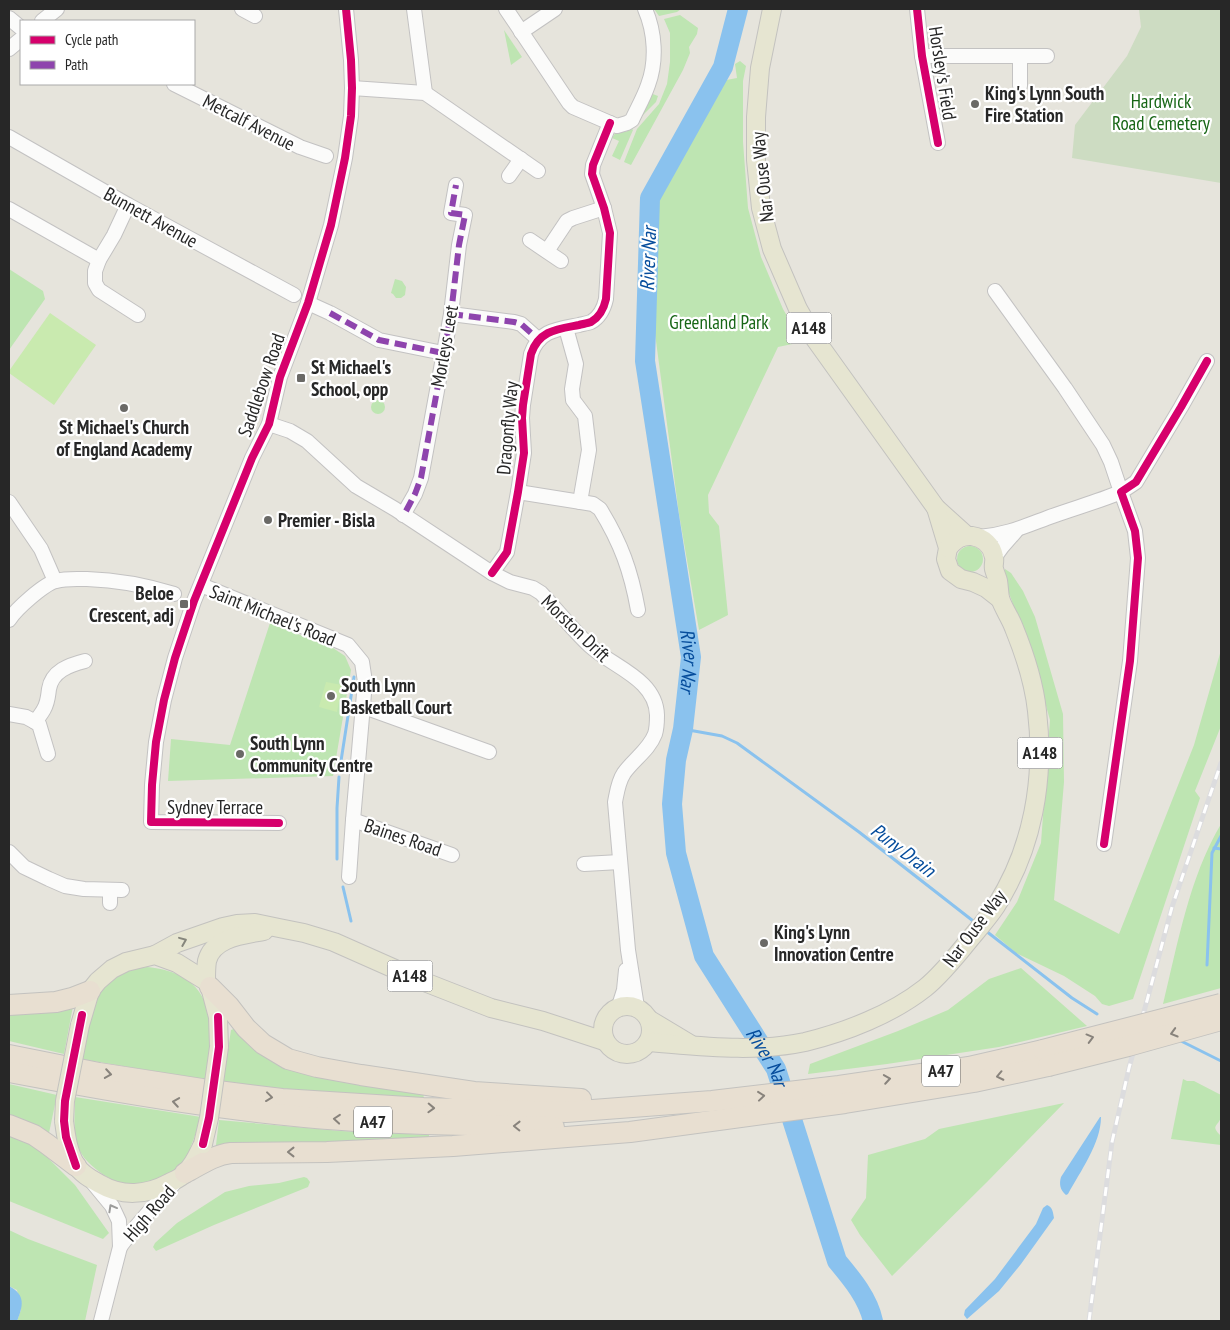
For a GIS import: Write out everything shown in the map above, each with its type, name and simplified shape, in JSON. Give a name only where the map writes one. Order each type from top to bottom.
[{"type":"highway","name":"A47","points":[[208,984],[262,1044],[288,1059],[317,1067],[361,1075],[474,1092],[592,1100],[712,1100],[842,1095]]},
{"type":"highway","points":[[9,1005],[56,1002],[90,991]]},
{"type":"highway","name":"A47","points":[[1045,1058],[1221,1004]]},
{"type":"highway","name":"A47","points":[[182,1176],[213,1158],[231,1153],[327,1152],[453,1146],[630,1132],[741,1117],[969,1067],[1128,1046],[1221,1020]]},
{"type":"highway","name":"A47","points":[[9,1055],[100,1073],[202,1089],[282,1099],[343,1103],[423,1108],[566,1112],[712,1100]]},
{"type":"highway","name":"A47","points":[[9,1072],[98,1089],[200,1105],[342,1120],[422,1124],[580,1127],[741,1117]]},
{"type":"highway","points":[[9,1125],[47,1144],[82,1171]]},
{"type":"main road","name":"Nar Ouse Way","points":[[648,1042],[728,1048],[777,1046],[803,1042],[841,1032],[900,1004],[926,987],[960,952],[996,906],[1014,871],[1027,838],[1033,815],[1040,760],[1034,687],[1014,626],[1000,599],[992,549],[988,542],[973,537],[936,508],[815,340],[798,309],[772,249],[761,208],[756,160],[756,117],[760,68],[772,9]]},
{"type":"main road","name":"Nar Ouse Way","points":[[936,508],[948,548],[946,559],[950,571],[961,579],[986,588],[1000,599]]},
{"type":"main road","points":[[948,548],[955,540],[973,537]]},
{"type":"main road","points":[[973,582],[985,577],[994,563]]},
{"type":"main road","name":"A148","points":[[82,1171],[67,1142],[64,1121],[65,1101],[80,1025],[90,991],[112,969],[126,962],[155,955],[177,943],[223,927],[255,923],[304,933],[334,942],[422,981],[491,1008],[542,1020],[604,1041]]},
{"type":"main road","name":"A148","points":[[182,1176],[196,1159],[203,1144],[209,1118],[219,1046],[218,1017],[208,984],[208,959],[212,950],[220,943],[232,938],[279,928]]},
{"type":"main road","points":[[155,955],[194,972],[208,984]]},
{"type":"main road","points":[[619,1006],[637,1007],[650,1020],[651,1032],[648,1042],[638,1052],[625,1054],[612,1050],[604,1041],[602,1030],[604,1019],[619,1006]]},
{"type":"main road","name":"A148","points":[[542,1020],[585,1023],[604,1019]]},
{"type":"main road","name":"Nar Ouse Way","points":[[650,1020],[692,1046]]},
{"type":"main road","points":[[82,1171],[105,1187],[132,1193],[151,1191],[182,1176]]},
{"type":"street","points":[[242,9],[255,16]]},
{"type":"street","name":"Saddlebow Road","points":[[151,822],[156,742],[175,658],[194,601],[252,458],[269,424],[280,377],[308,303],[331,225],[345,158],[351,116],[351,60],[346,9]]},
{"type":"street","points":[[414,9],[425,93]]},
{"type":"street","points":[[506,9],[569,103],[617,126],[632,120],[649,83],[654,41],[650,20],[645,9]]},
{"type":"street","points":[[521,32],[555,9]]},
{"type":"street","name":"Horsley's Field","points":[[917,9],[922,56],[938,143]]},
{"type":"street","points":[[9,18],[20,27]]},
{"type":"street","points":[[9,49],[20,40]]},
{"type":"street","points":[[922,56],[1047,56]]},
{"type":"street","points":[[1020,57],[1020,86]]},
{"type":"street","name":"Metcalf Avenue","points":[[176,85],[300,148],[326,156]]},
{"type":"street","points":[[352,88],[425,93],[538,171]]},
{"type":"street","points":[[451,314],[521,324],[539,340],[555,330],[591,322],[600,315],[604,309],[606,299],[610,233],[604,208],[592,174],[593,166],[610,123]]},
{"type":"street","name":"Bunnett Avenue","points":[[9,137],[128,205],[294,295]]},
{"type":"street","points":[[509,176],[521,159]]},
{"type":"street","name":"Morleys Leet","points":[[404,515],[421,478],[451,314],[459,245],[465,215],[451,213],[456,184]]},
{"type":"street","points":[[128,205],[114,235],[99,260],[95,271],[95,283],[99,290],[138,316]]},
{"type":"street","points":[[547,251],[567,221],[604,208]]},
{"type":"street","points":[[9,210],[99,260]]},
{"type":"street","points":[[530,240],[561,262]]},
{"type":"street","points":[[995,291],[1065,388],[1103,445],[1111,462],[1135,531],[1138,558],[1130,661],[1104,844]]},
{"type":"street","points":[[308,303],[379,340],[444,353]]},
{"type":"street","points":[[566,328],[576,364],[572,389],[573,400],[585,416],[589,450],[580,502]]},
{"type":"street","name":"Dragonfly Way","points":[[492,573],[507,552],[524,453],[523,405],[531,354],[539,340]]},
{"type":"street","points":[[973,537],[994,536],[1016,531],[1121,492],[1136,482],[1207,361]]},
{"type":"street","name":"Morston Drift","points":[[269,424],[290,431],[307,442],[356,486],[492,573],[510,582],[534,588],[541,593],[590,646],[604,658],[634,677],[651,694],[657,712],[655,734],[644,752],[621,778],[615,802],[628,950],[637,1007]]},
{"type":"street","points":[[518,492],[593,504],[600,510],[626,559],[638,610]]},
{"type":"street","points":[[9,502],[41,549],[55,581]]},
{"type":"street","points":[[994,563],[1002,547],[1016,531]]},
{"type":"street","points":[[9,620],[33,595],[55,581],[75,579],[134,583],[174,594]]},
{"type":"street","name":"Saint Michael's Road","points":[[201,585],[348,645],[362,662],[365,682],[364,707],[349,876]]},
{"type":"street","points":[[35,722],[45,709],[50,686],[57,672],[85,661]]},
{"type":"street","points":[[364,707],[489,752]]},
{"type":"street","points":[[9,714],[26,717],[39,724],[48,754]]},
{"type":"street","name":"Baines Road","points":[[353,820],[452,855]]},
{"type":"street","name":"Sydney Terrace","points":[[151,822],[279,823]]},
{"type":"street","points":[[9,852],[24,866],[48,880],[65,886],[114,894]]},
{"type":"street","points":[[584,864],[620,862]]},
{"type":"street","name":"Morston Drift","points":[[619,1006],[624,990],[628,950]]},
{"type":"street","name":"High Road","points":[[82,1171],[102,1192],[112,1206],[118,1221],[119,1252],[101,1321]]},
{"type":"street","name":"High Road","points":[[119,1252],[138,1224],[182,1176]]},
{"type":"green space","points":[[654,9],[681,9],[677,12],[659,16]]},
{"type":"green space","name":"Hardwick Road Cemetery","points":[[1139,9],[1221,9],[1221,183],[1072,158],[1075,125],[1127,56],[1141,27]]},
{"type":"green space","points":[[680,15],[698,28],[697,34],[689,47],[690,53],[683,70],[631,165],[624,162],[637,129],[659,104],[667,84],[670,62],[670,33],[664,19]]},
{"type":"green space","points":[[504,30],[522,57],[511,65]]},
{"type":"green space","name":"Greenland Park","points":[[740,61],[746,66],[743,81],[743,142],[748,208],[761,257],[783,309],[802,342],[778,347],[708,495],[709,513],[719,526],[728,615],[699,630],[679,514],[654,326],[657,210],[663,188],[721,81],[737,78],[735,64]]},
{"type":"green space","points":[[650,93],[658,96],[656,102],[639,119]]},
{"type":"green space","points":[[632,129],[620,160],[612,156],[619,141],[612,138],[616,132],[625,132]]},
{"type":"green space","points":[[9,269],[43,291],[45,299],[9,350]]},
{"type":"green space","points":[[395,279],[402,281],[406,287],[405,295],[401,298],[396,298],[391,293]]},
{"type":"green space","points":[[50,313],[96,345],[54,405],[9,373]]},
{"type":"green space","points":[[375,400],[381,400],[385,407],[381,414],[375,414],[371,410],[371,404]]},
{"type":"green space","points":[[970,546],[979,550],[983,559],[979,568],[970,572],[961,568],[957,559],[961,550]]},
{"type":"green space","points":[[1005,569],[1011,573],[1023,591],[1035,617],[1063,714],[1064,782],[1054,900],[1119,934],[1194,745],[1221,650],[1221,726],[1195,791],[1200,798],[1133,999],[1109,1006],[1102,1004],[1095,996],[1064,976],[1016,953],[995,935],[1017,902],[1041,843],[1050,720],[1033,660],[1005,582]]},
{"type":"green space","points":[[270,623],[333,648],[345,656],[351,670],[333,776],[168,781],[171,739],[230,745]]},
{"type":"green space","name":"South Lynn Basketball Court","points":[[326,682],[342,685],[337,712],[319,707]]},
{"type":"green space","points":[[1221,824],[1221,988],[1163,1004],[1193,889],[1210,845]]},
{"type":"green space","points":[[147,967],[173,972],[187,980],[194,985],[209,1008],[211,1036],[206,1080],[81,1059],[94,1003],[104,986],[117,976],[132,969]]},
{"type":"green space","points":[[1021,968],[1087,1026],[999,1047],[808,1074],[810,1064],[948,1010],[989,979]]},
{"type":"green space","points":[[73,1006],[64,1054],[9,1041],[9,1013]]},
{"type":"green space","points":[[236,1028],[256,1048],[424,1094],[423,1100],[343,1095],[223,1082],[231,1030]]},
{"type":"green space","points":[[1183,1079],[1194,1081],[1221,1095],[1222,1115],[1215,1128],[1221,1136],[1221,1145],[1171,1139]]},
{"type":"green space","points":[[9,1084],[57,1095],[49,1133],[9,1117]]},
{"type":"green space","points":[[75,1097],[201,1117],[188,1157],[173,1171],[152,1182],[133,1185],[115,1181],[97,1170],[86,1160],[78,1147],[75,1126]]},
{"type":"green space","points":[[1064,1103],[892,1276],[860,1235],[851,1220],[866,1198],[868,1155],[925,1139],[939,1129]]},
{"type":"green space","points":[[219,1120],[341,1131],[429,1135],[429,1139],[217,1147]]},
{"type":"green space","points":[[9,1132],[31,1141],[75,1185],[109,1233],[103,1239],[9,1201]]},
{"type":"green space","points":[[304,1177],[310,1182],[308,1187],[156,1251],[153,1247],[177,1223],[225,1192]]},
{"type":"green space","points":[[9,1230],[97,1265],[85,1321],[17,1321],[21,1310],[17,1290],[9,1286]]},
{"type":"water","points":[[1100,1117],[1098,1137],[1094,1147],[1066,1195],[1060,1187],[1061,1177]]},
{"type":"water","points":[[1047,1205],[1052,1209],[1054,1218],[999,1291],[967,1319],[964,1315],[965,1310],[995,1279],[1036,1224],[1043,1208]]},
{"type":"water","points":[[9,1286],[18,1293],[22,1301],[17,1321],[9,1321]]},
{"type":"waterway","name":"River Nar","points":[[738,9],[723,67],[650,198],[645,361],[691,657],[683,729],[676,760],[672,804],[676,853],[704,956],[776,1069],[837,1261],[854,1282],[867,1304],[873,1321]]},
{"type":"waterway","points":[[341,761],[354,677]]},
{"type":"waterway","name":"Puny Drain","points":[[683,729],[722,736],[737,743],[859,832],[977,924]]},
{"type":"waterway","points":[[337,859],[339,777]]},
{"type":"waterway","points":[[1207,965],[1212,853],[1221,836]]},
{"type":"waterway","points":[[1214,848],[1221,849]]},
{"type":"waterway","points":[[343,887],[351,921]]},
{"type":"waterway","name":"Puny Drain","points":[[986,931],[1072,998],[1097,1014]]},
{"type":"waterway","name":"Puny Drain","points":[[1179,1040],[1221,1061]]},
{"type":"railway","points":[[1089,1321],[1112,1142],[1129,1068],[1172,907],[1221,763]]},
{"type":"marked path","points":[[406,511],[421,478],[451,314],[459,245],[465,215],[451,213],[456,185]]},
{"type":"marked path","points":[[330,313],[379,340],[443,353]]},
{"type":"marked path","points":[[451,314],[521,324],[539,340]]},
{"type":"cycle path","points":[[279,823],[151,822],[152,785],[156,742],[175,658],[194,601],[252,458],[269,424],[280,377],[308,303],[331,225],[345,158],[351,116],[351,60],[346,9]]},
{"type":"cycle path","points":[[917,9],[922,56],[938,143]]},
{"type":"cycle path","points":[[492,573],[507,552],[524,453],[523,405],[534,346],[544,335],[550,332],[591,322],[601,312],[606,299],[610,233],[604,208],[592,174],[593,165],[610,123]]},
{"type":"cycle path","points":[[1104,844],[1130,661],[1138,558],[1135,531],[1121,492],[1136,482],[1207,361]]},
{"type":"cycle path","points":[[76,1166],[66,1137],[64,1121],[65,1101],[82,1015]]},
{"type":"cycle path","points":[[203,1144],[209,1118],[219,1047],[218,1017]]},
{"type":"place","name":"King's Lynn South Fire Station","points":[[975,104]]},
{"type":"place","name":"St Michael's School, opp","points":[[301,378]]},
{"type":"place","name":"St Michael's Church of England Academy","points":[[124,408]]},
{"type":"place","name":"Premier - Bisla","points":[[268,520]]},
{"type":"place","name":"Beloe Crescent, adj","points":[[184,604]]},
{"type":"place","name":"South Lynn Basketball Court","points":[[331,696]]},
{"type":"place","name":"South Lynn Community Centre","points":[[240,754]]},
{"type":"place","name":"King's Lynn Innovation Centre","points":[[764,943]]}]
